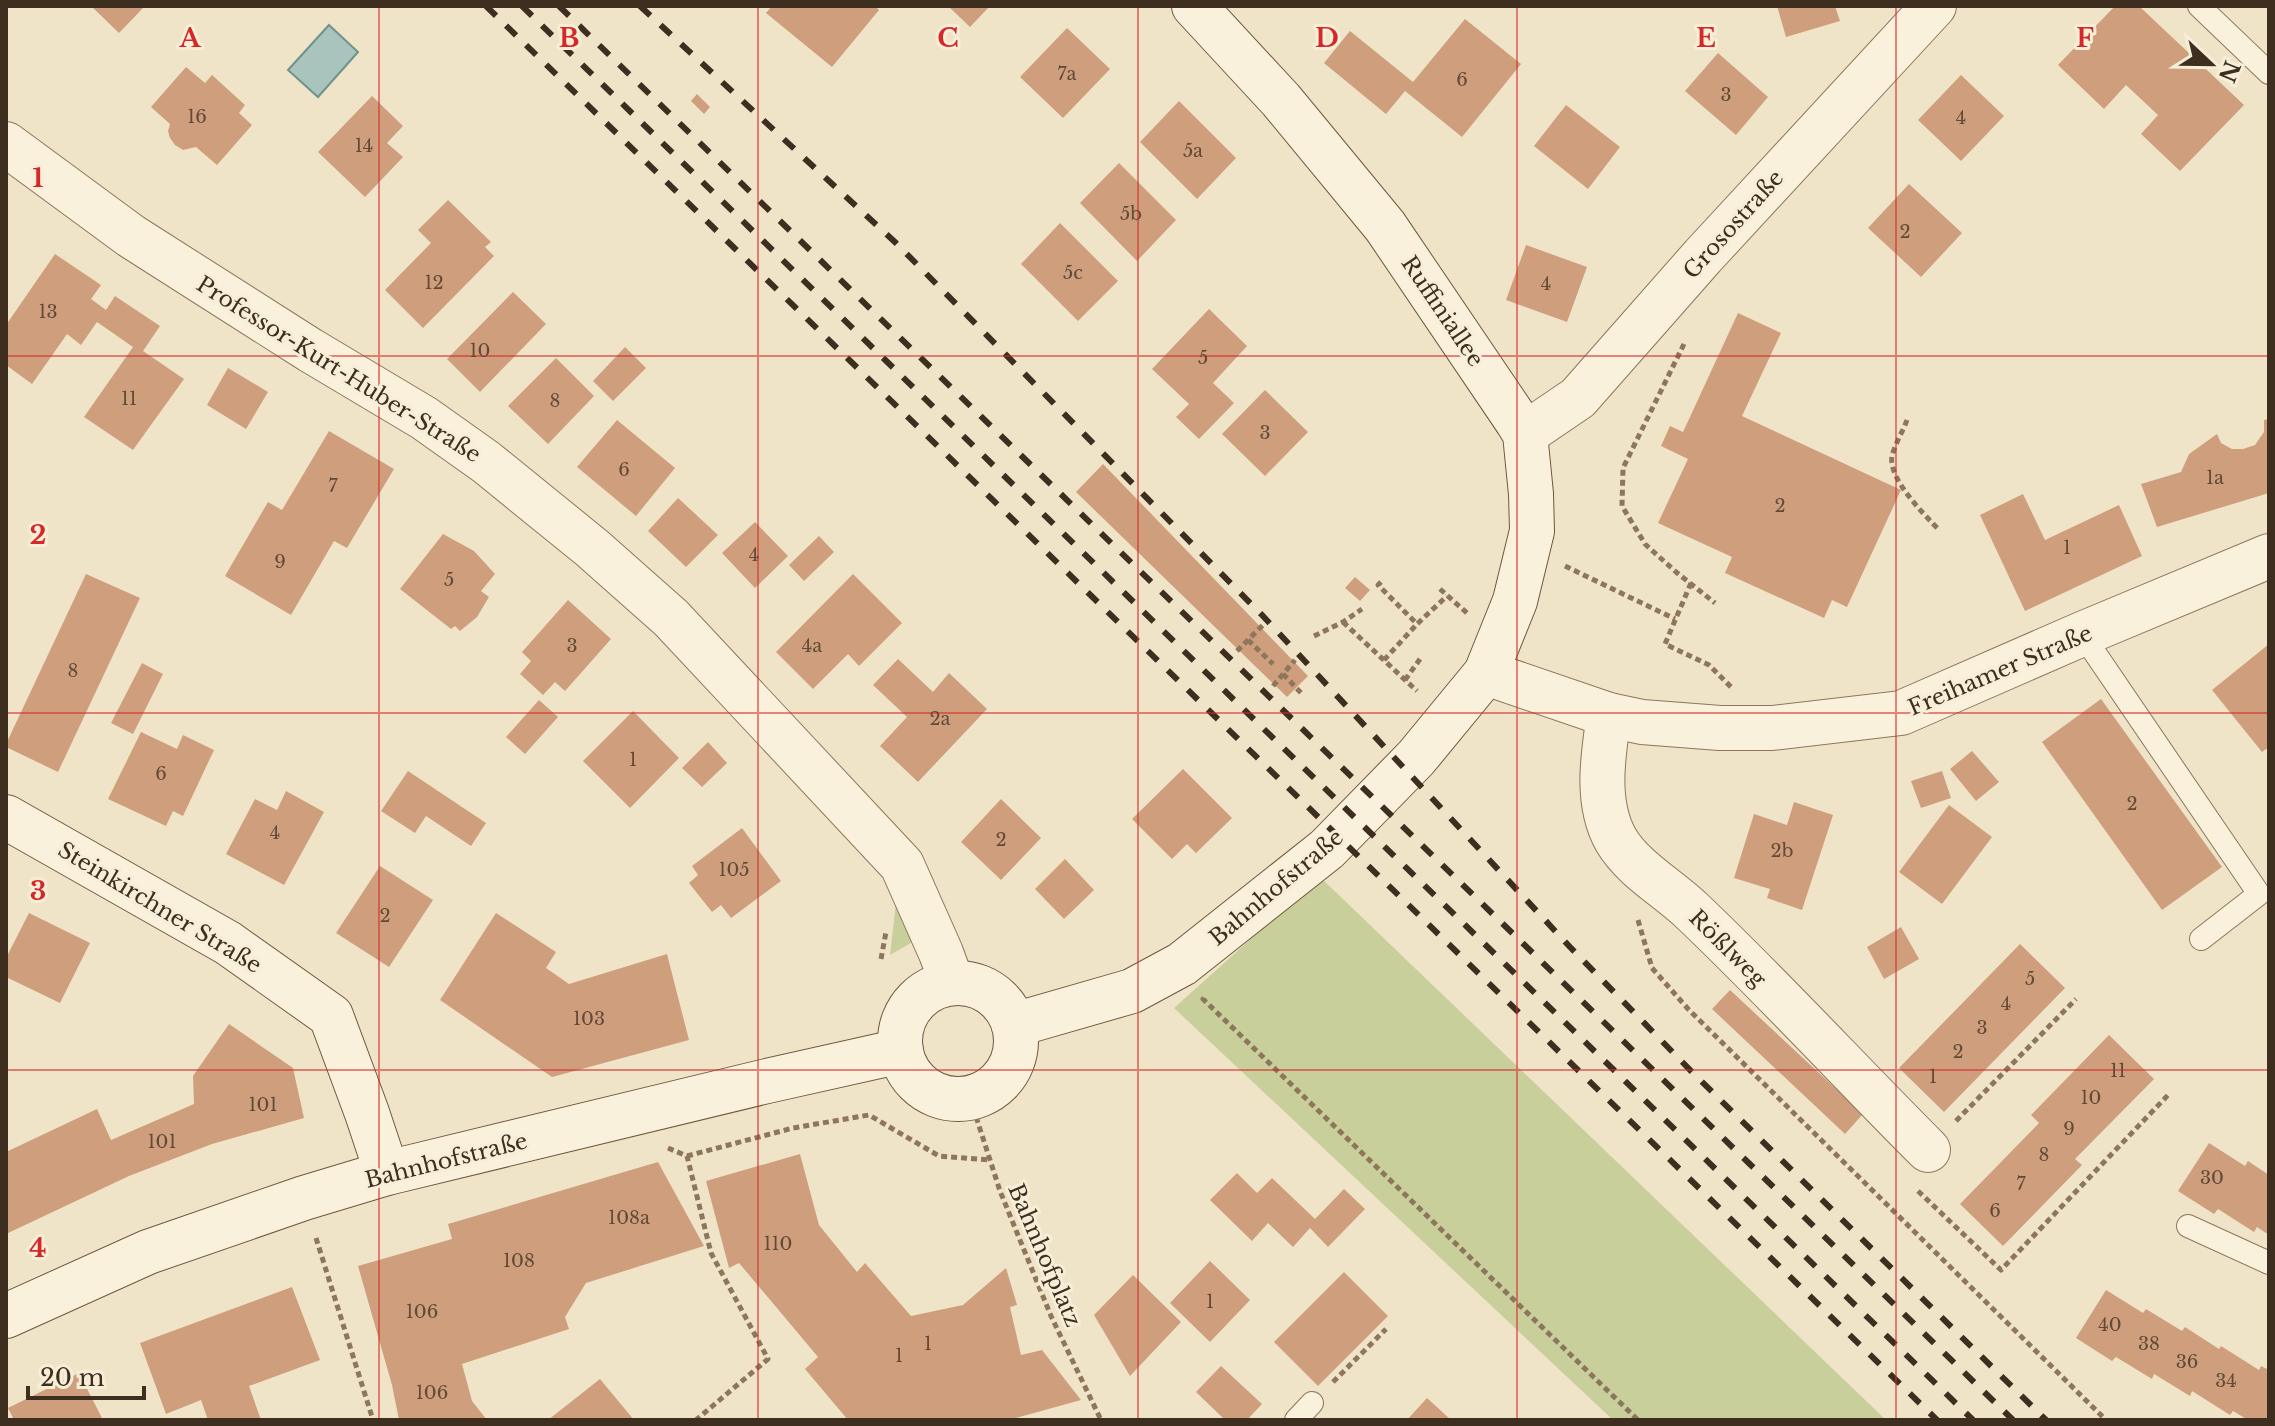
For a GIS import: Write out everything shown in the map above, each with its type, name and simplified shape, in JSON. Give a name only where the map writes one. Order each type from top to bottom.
[{"type":"street","name":"Ruffiniallee","points":[[1194,6],[1281,100],[1385,226],[1525,434],[1532,531],[1515,601],[1486,673]]},
{"type":"street","name":"Grosostraße","points":[[1525,434],[1578,398],[1703,256],[1890,26],[1934,6]]},
{"type":"street","name":"Professor-Kurt-Huber-Straße","points":[[6,144],[131,236],[424,418],[486,462],[660,608],[902,865],[952,983]]},
{"type":"street","name":"Freihamer Straße","points":[[1486,673],[1609,715],[1642,722],[1759,728],[1901,713],[2269,556]]},
{"type":"street","name":"Bahnhofstraße","points":[[1014,1025],[1132,991],[1182,964],[1327,849],[1416,758],[1486,673]]},
{"type":"street","name":"Rößlweg","points":[[1609,715],[1601,771],[1607,816],[1616,840],[1630,857],[1691,910],[1928,1150]]},
{"type":"street","name":"Steinkirchner Straße","points":[[6,817],[228,943],[331,1016],[387,1173]]},
{"type":"street","points":[[952,983],[972,984],[991,992],[1006,1006],[1014,1025],[1017,1044],[1013,1062],[1003,1079],[988,1091],[970,1098],[947,1099],[926,1089],[909,1073],[901,1051],[901,1032],[906,1014],[918,999],[934,988],[952,983]]},
{"type":"street","name":"Bahnhofstraße","points":[[6,1316],[148,1252],[387,1173],[901,1051]]},
{"type":"lane","points":[[2199,6],[2269,73]]},
{"type":"lane","points":[[2082,634],[2259,894],[2201,939]]},
{"type":"lane","points":[[2188,1226],[2269,1263]]},
{"type":"lane","points":[[1296,1420],[1312,1403]]},
{"type":"path","points":[[1685,342],[1623,468],[1622,506],[1645,544],[1715,603]]},
{"type":"path","points":[[1907,420],[1891,458],[1895,473],[1911,500],[1939,530]]},
{"type":"path","points":[[1381,582],[1378,585],[1417,624]]},
{"type":"path","points":[[1685,654],[1665,644],[1691,583]]},
{"type":"path","points":[[1610,587],[1675,619]]},
{"type":"path","points":[[1384,660],[1447,596]]},
{"type":"path","points":[[1314,636],[1362,609]]},
{"type":"path","points":[[1343,622],[1421,695]]},
{"type":"path","points":[[1237,651],[1263,625]]},
{"type":"path","points":[[1248,640],[1273,664]]},
{"type":"path","points":[[1405,680],[1420,659]]},
{"type":"path","points":[[1273,686],[1295,660]]},
{"type":"path","points":[[1283,674],[1303,695]]},
{"type":"path","points":[[1641,932],[1652,968],[1689,1010],[2106,1420]]},
{"type":"path","points":[[1203,999],[1638,1420]]},
{"type":"path","points":[[2076,999],[1902,1176],[2001,1270],[2169,1094]]},
{"type":"path","name":"Bahnhofplatz","points":[[970,1098],[1000,1191],[1051,1316],[1101,1420]]},
{"type":"path","points":[[633,1114],[639,1137],[687,1156],[793,1128],[869,1115],[939,1156],[990,1160]]},
{"type":"path","points":[[687,1156],[711,1253],[768,1359],[696,1420]]},
{"type":"path","points":[[328,1277],[373,1420]]},
{"type":"path","points":[[1312,1403],[1386,1329]]},
{"type":"green space","points":[[1320,877],[1886,1420],[1613,1420],[1174,1008]]},
{"type":"green space","points":[[897,893],[916,940],[890,955]]},
{"type":"water","points":[[329,25],[358,52],[318,97],[288,70]]},
{"type":"building","points":[[91,6],[145,6],[119,33]]},
{"type":"building","points":[[772,6],[875,6],[879,10],[832,67],[766,13]]},
{"type":"building","points":[[948,6],[990,6],[970,27]]},
{"type":"building","points":[[1777,6],[1835,6],[1840,21],[1786,37]]},
{"type":"building","points":[[2115,6],[2139,6],[2244,105],[2180,171],[2141,134],[2158,115],[2126,85],[2104,109],[2058,65]]},
{"type":"building","points":[[1465,19],[1521,64],[1462,137],[1405,91],[1386,114],[1324,63],[1350,31],[1413,82]]},
{"type":"building","points":[[1067,28],[1110,69],[1063,118],[1020,77]]},
{"type":"building","points":[[1718,53],[1768,97],[1736,135],[1685,91]]},
{"type":"building","points":[[186,67],[205,83],[212,75],[245,105],[239,113],[252,125],[217,165],[196,147],[183,150],[175,145],[168,131],[170,124],[151,107]]},
{"type":"building","points":[[1961,75],[2004,116],[1961,161],[1918,120]]},
{"type":"building","points":[[697,94],[710,107],[704,114],[691,101]]},
{"type":"building","points":[[372,96],[403,126],[387,143],[403,157],[365,197],[318,152]]},
{"type":"building","points":[[1179,101],[1236,158],[1197,199],[1140,142]]},
{"type":"building","points":[[1566,105],[1620,147],[1588,189],[1534,146]]},
{"type":"building","points":[[1119,163],[1176,220],[1137,261],[1080,203]]},
{"type":"building","points":[[1909,184],[1962,233],[1921,277],[1868,228]]},
{"type":"building","points":[[448,200],[491,242],[485,247],[494,256],[423,328],[385,290],[431,243],[418,230]]},
{"type":"building","points":[[1060,223],[1118,281],[1078,321],[1021,264]]},
{"type":"building","points":[[1526,245],[1587,267],[1567,322],[1506,300]]},
{"type":"building","points":[[55,254],[101,285],[91,299],[106,310],[115,296],[160,326],[143,351],[184,379],[133,450],[84,417],[133,347],[97,322],[81,345],[67,334],[32,384],[6,365],[6,325]]},
{"type":"building","points":[[513,292],[546,324],[480,392],[447,359]]},
{"type":"building","points":[[1209,309],[1247,346],[1213,383],[1234,403],[1199,439],[1176,417],[1189,404],[1152,369]]},
{"type":"building","points":[[1738,313],[1781,333],[1742,416],[1901,490],[1847,607],[1832,600],[1824,618],[1725,573],[1732,557],[1658,523],[1688,459],[1661,446],[1670,426],[1683,432]]},
{"type":"building","points":[[625,347],[646,368],[613,401],[593,381]]},
{"type":"building","points":[[556,358],[594,396],[548,444],[508,406]]},
{"type":"building","points":[[228,368],[268,392],[246,429],[207,405]]},
{"type":"building","points":[[1265,390],[1308,432],[1265,476],[1222,434]]},
{"type":"building","points":[[2269,419],[2269,493],[2157,527],[2141,484],[2181,472],[2189,454],[2217,434],[2221,443],[2232,449],[2255,445],[2264,432],[2264,420]]},
{"type":"building","points":[[617,420],[675,468],[636,516],[577,467]]},
{"type":"building","points":[[329,431],[394,469],[347,548],[334,541],[291,615],[225,576],[268,502],[282,510]]},
{"type":"building","points":[[1103,464],[1308,676],[1287,697],[1076,492]]},
{"type":"building","points":[[2023,494],[2045,540],[2119,505],[2142,556],[2025,611],[1980,515]]},
{"type":"building","points":[[678,498],[718,535],[686,567],[648,531]]},
{"type":"building","points":[[755,522],[788,556],[755,588],[722,553]]},
{"type":"building","points":[[443,534],[474,551],[495,574],[481,591],[489,597],[477,617],[460,631],[455,626],[451,629],[400,589]]},
{"type":"building","points":[[819,536],[834,552],[804,581],[789,565]]},
{"type":"building","points":[[86,574],[140,598],[58,772],[6,747],[6,744]]},
{"type":"building","points":[[853,574],[902,623],[859,666],[848,654],[813,689],[776,652]]},
{"type":"building","points":[[1355,577],[1370,590],[1360,601],[1345,588]]},
{"type":"building","points":[[568,600],[611,639],[565,691],[555,682],[543,695],[520,674],[531,661],[522,652]]},
{"type":"building","points":[[2269,644],[2269,747],[2262,752],[2212,690]]},
{"type":"building","points":[[898,659],[933,692],[949,673],[987,709],[918,782],[880,746],[907,717],[873,685]]},
{"type":"building","points":[[142,663],[163,674],[133,734],[111,723]]},
{"type":"building","points":[[2101,699],[2222,867],[2162,910],[2042,742]]},
{"type":"building","points":[[539,700],[558,717],[525,754],[506,737]]},
{"type":"building","points":[[633,711],[679,758],[630,808],[583,761]]},
{"type":"building","points":[[141,732],[177,749],[183,735],[214,750],[183,816],[173,811],[166,826],[108,799]]},
{"type":"building","points":[[708,742],[727,763],[702,787],[682,768]]},
{"type":"building","points":[[1972,751],[1999,782],[1976,801],[1950,769]]},
{"type":"building","points":[[1183,769],[1232,818],[1196,853],[1187,844],[1172,859],[1132,819]]},
{"type":"building","points":[[408,771],[486,823],[471,846],[426,816],[415,833],[381,811]]},
{"type":"building","points":[[1942,771],[1951,798],[1921,808],[1911,781]]},
{"type":"building","points":[[286,791],[324,812],[284,885],[226,854],[255,799],[277,810]]},
{"type":"building","points":[[1001,799],[1041,838],[1001,880],[961,842]]},
{"type":"building","points":[[1794,802],[1833,815],[1802,910],[1767,898],[1770,889],[1734,878],[1754,814],[1787,825]]},
{"type":"building","points":[[1949,805],[1992,837],[1942,904],[1899,872]]},
{"type":"building","points":[[742,828],[781,881],[731,918],[721,905],[712,912],[689,883],[698,875],[692,866]]},
{"type":"building","points":[[1065,859],[1094,890],[1064,919],[1035,889]]},
{"type":"building","points":[[380,866],[433,900],[389,967],[336,933]]},
{"type":"building","points":[[29,913],[90,943],[60,1003],[6,977],[6,958]]},
{"type":"building","points":[[496,913],[556,952],[546,968],[569,984],[667,954],[689,1040],[552,1077],[440,1000]]},
{"type":"building","points":[[1901,927],[1919,959],[1884,979],[1867,947]]},
{"type":"building","points":[[2020,944],[2065,988],[1944,1112],[1899,1068]]},
{"type":"building","points":[[1730,990],[1863,1114],[1845,1134],[1712,1009]]},
{"type":"building","points":[[229,1024],[293,1068],[304,1118],[212,1144],[129,1176],[6,1234],[6,1152],[97,1109],[111,1140],[194,1104],[193,1076]]},
{"type":"building","points":[[2109,1035],[2154,1079],[2075,1159],[2082,1165],[2003,1246],[1960,1204],[2039,1123],[2031,1115]]},
{"type":"building","points":[[2209,1143],[2245,1166],[2248,1161],[2269,1175],[2269,1235],[2257,1227],[2254,1232],[2218,1209],[2214,1214],[2178,1191]]},
{"type":"building","points":[[800,1154],[819,1225],[857,1272],[865,1263],[911,1316],[963,1305],[1006,1268],[1017,1305],[1010,1307],[1021,1355],[1042,1350],[1081,1400],[1009,1420],[848,1420],[805,1369],[818,1357],[739,1263],[729,1268],[706,1181]]},
{"type":"building","points":[[658,1162],[704,1246],[586,1283],[565,1317],[569,1329],[462,1364],[472,1401],[487,1420],[399,1420],[358,1266],[452,1239],[448,1224]]},
{"type":"building","points":[[1237,1173],[1257,1193],[1272,1178],[1315,1219],[1344,1189],[1365,1209],[1328,1247],[1310,1228],[1293,1247],[1268,1223],[1252,1241],[1210,1200]]},
{"type":"building","points":[[1210,1261],[1250,1300],[1210,1342],[1170,1303]]},
{"type":"building","points":[[1344,1272],[1388,1316],[1318,1386],[1274,1342]]},
{"type":"building","points":[[1133,1275],[1181,1322],[1130,1376],[1094,1315]]},
{"type":"building","points":[[292,1287],[320,1360],[249,1386],[261,1420],[208,1420],[201,1400],[166,1414],[140,1343]]},
{"type":"building","points":[[2106,1290],[2143,1313],[2146,1309],[2182,1331],[2185,1327],[2259,1370],[2261,1366],[2269,1370],[2269,1420],[2248,1420],[2233,1411],[2230,1415],[2192,1391],[2190,1396],[2154,1374],[2152,1379],[2116,1357],[2112,1361],[2076,1338]]},
{"type":"building","points":[[1221,1366],[1262,1404],[1247,1420],[1225,1420],[1196,1392]]},
{"type":"building","points":[[79,1373],[103,1420],[14,1420],[8,1408]]},
{"type":"building","points":[[600,1379],[634,1420],[548,1420]]},
{"type":"building","points":[[1427,1398],[1451,1420],[1407,1420]]},
{"type":"railway","points":[[486,6],[1937,1420]]},
{"type":"railway","points":[[522,6],[1973,1420]]},
{"type":"railway","points":[[559,6],[2013,1420]]},
{"type":"railway","points":[[640,6],[896,243],[1262,615],[1570,947],[1694,1074],[2046,1420]]}]
